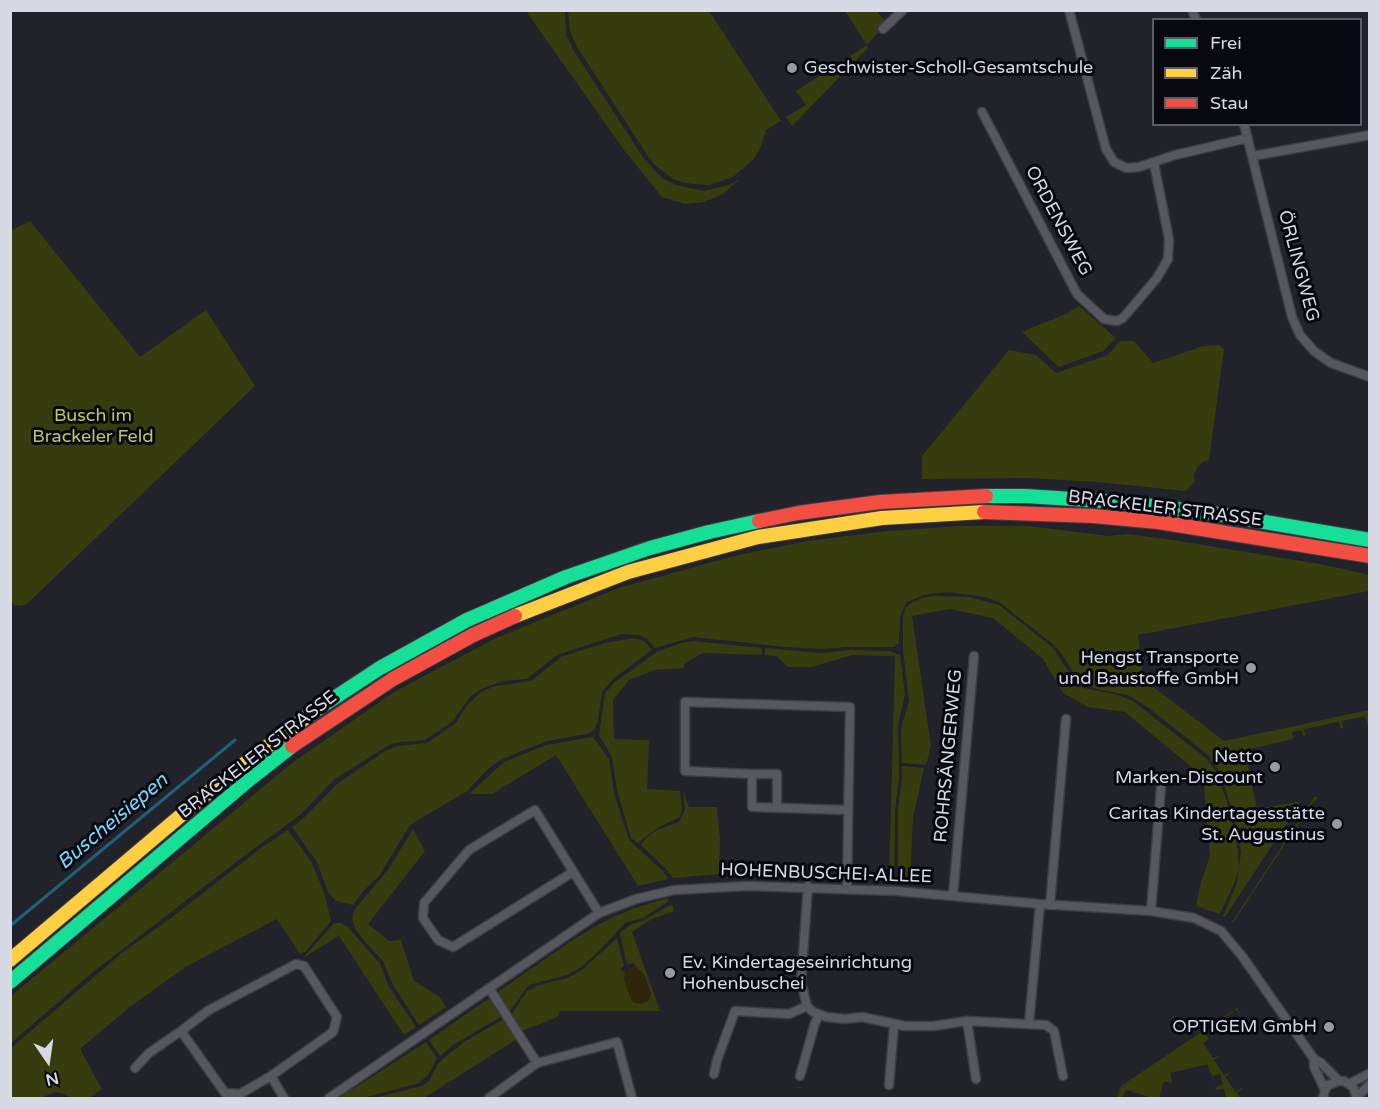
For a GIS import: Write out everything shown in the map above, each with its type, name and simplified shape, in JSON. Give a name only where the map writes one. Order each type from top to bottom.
[{"type":"highway","name":"BRACKELER STRASSE","points":[[10,960],[224,779],[337,695],[380,668],[468,620],[566,577],[650,548],[798,513],[880,502],[954,496],[1025,496],[1120,502],[1218,514],[1364,539]]},
{"type":"highway","name":"BRACKELER STRASSE","points":[[10,982],[250,779],[347,708],[393,679],[474,635],[532,608],[628,572],[758,537],[842,523],[954,513],[1026,512],[1158,522],[1292,544],[1365,561]]},
{"type":"street","points":[[883,29],[903,10]]},
{"type":"street","points":[[1069,10],[1109,156],[1114,162],[1126,168],[1139,167],[1175,155],[1248,138]]},
{"type":"street","name":"ORDENSWEG","points":[[982,112],[1077,294],[1104,319],[1117,321],[1123,318],[1157,278],[1168,259],[1169,239],[1154,163]]},
{"type":"street","name":"ÖRLINGWEG","points":[[1245,126],[1292,317],[1300,335],[1314,351],[1331,363],[1370,377]]},
{"type":"street","points":[[1253,156],[1370,135]]},
{"type":"street","name":"ROHRSÄNGERWEG","points":[[953,896],[974,656]]},
{"type":"street","points":[[777,807],[777,774],[685,771],[685,702],[850,707],[847,888]]},
{"type":"street","points":[[1050,905],[1066,719]]},
{"type":"street","points":[[752,774],[752,807],[847,810]]},
{"type":"street","points":[[1151,911],[1161,787]]},
{"type":"street","points":[[573,872],[453,947],[438,940],[423,918],[424,903],[469,850],[535,810],[599,913]]},
{"type":"street","name":"HOHENBUSCHEI-ALLEE","points":[[329,1098],[599,913],[636,899],[674,890],[748,886],[847,888],[1151,911],[1194,918],[1221,930],[1242,956],[1314,1059],[1339,1081]]},
{"type":"street","points":[[808,886],[801,982],[807,1006],[819,1015],[836,1018],[862,1017],[894,1025],[933,1026],[967,1020],[1046,1025],[1054,1031],[1063,1076]]},
{"type":"street","points":[[1029,1024],[1040,904]]},
{"type":"street","points":[[135,1068],[149,1053],[209,1010],[296,964],[304,966],[337,1017],[333,1032],[271,1076],[240,1094],[225,1093],[181,1031]]},
{"type":"street","points":[[489,988],[537,1063]]},
{"type":"street","points":[[714,1074],[735,1011],[789,1014],[807,1006]]},
{"type":"street","points":[[800,1076],[819,1015]]},
{"type":"street","points":[[967,1020],[976,1079]]},
{"type":"street","points":[[889,1085],[894,1025]]},
{"type":"street","points":[[489,1098],[537,1063],[617,1042],[632,1098]]},
{"type":"street","name":"HOHENBUSCHEI-ALLEE","points":[[1314,1059],[1314,1067],[1324,1094]]},
{"type":"street","points":[[1349,1084],[1370,1073]]},
{"type":"street","points":[[271,1076],[284,1098]]},
{"type":"street","points":[[1324,1094],[1328,1085],[1339,1081],[1349,1084],[1356,1092],[1357,1098]]},
{"type":"street","points":[[1357,1098],[1370,1084]]},
{"type":"green space","points":[[526,11],[565,11],[566,35],[574,51],[644,159],[662,178],[676,185],[704,191],[729,185],[740,179],[723,194],[704,202],[685,204],[662,197],[624,150]]},
{"type":"green space","points":[[568,11],[709,11],[781,121],[766,130],[754,159],[733,177],[709,185],[685,183],[673,179],[655,165],[648,156],[577,47],[570,31]]},
{"type":"green space","points":[[845,11],[877,11],[886,23],[867,45]]},
{"type":"green space","points":[[867,45],[868,48],[792,126],[786,117],[806,105],[796,91]]},
{"type":"green space","name":"Busch im Brackeler Feld","points":[[30,221],[140,357],[206,310],[255,386],[29,602],[22,606],[14,605],[10,601],[10,231]]},
{"type":"green space","points":[[1079,306],[1116,338],[1103,351],[1059,367],[1022,332],[1068,313]]},
{"type":"green space","points":[[1120,341],[1134,341],[1153,363],[1203,346],[1219,345],[1224,349],[1209,460],[1197,467],[1194,475],[1195,481],[1186,491],[1030,478],[922,479],[922,456],[1009,350],[1036,355],[1056,373],[1108,355]]},
{"type":"green space","points":[[961,526],[1029,526],[1109,536],[1128,534],[1320,564],[1369,575],[1369,591],[1138,635],[1143,679],[1224,741],[1369,710],[1369,723],[1367,724],[1365,716],[1342,721],[1343,728],[1341,729],[1339,722],[1304,729],[1305,736],[1302,730],[1292,732],[1293,739],[1245,750],[1257,809],[1300,803],[1225,917],[1223,916],[1237,883],[1241,852],[1235,819],[1220,772],[1208,755],[1149,708],[1128,695],[1080,683],[1053,644],[999,602],[985,597],[948,592],[927,594],[907,602],[900,615],[899,643],[894,647],[824,649],[693,637],[655,648],[640,635],[621,634],[557,655],[527,679],[502,681],[481,689],[470,697],[452,722],[425,740],[389,745],[335,779],[300,815],[93,972],[11,1043],[11,996],[292,763],[394,692],[496,638],[619,588],[734,556],[807,541],[888,531]]},
{"type":"green space","points":[[925,597],[969,597],[999,605],[1052,647],[1078,685],[1133,701],[1207,759],[1217,773],[1230,811],[1238,851],[1239,867],[1235,882],[1220,914],[1196,906],[1210,856],[1204,784],[1200,776],[1125,712],[1088,707],[1063,693],[1043,659],[993,618],[950,609],[912,616],[931,746],[926,765],[902,763],[901,729],[909,701],[903,650],[903,617],[906,607],[911,603]]},
{"type":"green space","points":[[633,638],[644,641],[652,650],[613,679],[602,692],[598,721],[594,730],[587,734],[547,741],[502,759],[488,769],[467,791],[410,825],[379,876],[363,891],[353,905],[336,901],[328,892],[317,862],[292,827],[337,784],[385,751],[398,746],[427,743],[456,723],[467,705],[481,692],[495,686],[531,681],[561,657],[605,643]]},
{"type":"green space","points":[[693,641],[762,648],[762,655],[703,653],[684,664],[684,668],[654,670],[629,680],[613,700],[614,739],[649,740],[647,789],[680,791],[682,808],[680,817],[657,828],[638,843],[631,838],[617,790],[612,757],[599,735],[605,693],[616,681],[657,652]]},
{"type":"green space","points":[[765,648],[821,653],[850,650],[890,651],[900,655],[905,694],[898,726],[899,778],[895,810],[894,879],[889,879],[895,656],[852,655],[812,667],[788,667],[776,656],[765,655]]},
{"type":"green space","points":[[593,737],[609,759],[614,793],[629,840],[663,871],[668,879],[638,886],[556,755],[492,794],[469,794],[504,762],[546,745]]},
{"type":"green space","points":[[902,766],[924,768],[913,817],[910,881],[898,880],[898,807]]},
{"type":"green space","points":[[683,791],[689,807],[717,807],[720,840],[719,874],[673,878],[641,845],[657,830],[679,822],[685,810]]},
{"type":"green space","points":[[1315,796],[1318,798],[1312,803],[1233,923],[1232,922]]},
{"type":"green space","points":[[413,829],[425,851],[368,924],[389,941],[401,940],[414,981],[440,997],[446,1007],[419,1025],[393,985],[383,961],[361,937],[352,920],[354,910],[388,870]]},
{"type":"green space","points":[[288,830],[312,863],[325,895],[331,921],[306,951],[300,954],[277,919],[187,966],[131,1006],[80,1049],[102,1089],[89,1098],[71,1098],[56,1092],[40,1098],[11,1098],[11,1048],[122,953]]},
{"type":"green space","points":[[667,898],[669,901],[643,918],[625,923],[580,968],[567,975],[529,985],[509,1012],[498,995],[499,991],[571,941],[603,922],[632,909]]},
{"type":"green space","points":[[672,904],[674,911],[650,920],[632,932],[660,1011],[560,1011],[557,1017],[522,1031],[511,1015],[527,991],[539,985],[568,978],[582,970],[617,938],[624,966],[620,969],[625,973],[624,979],[631,999],[634,1003],[648,1001],[651,994],[645,976],[633,963],[628,964],[626,961],[620,933],[630,925]]},
{"type":"green space","points":[[334,923],[341,923],[348,927],[380,964],[389,987],[416,1027],[404,1035],[339,936],[303,958]]},
{"type":"green space","points":[[488,999],[502,1016],[453,1045],[440,1056],[429,1040]]},
{"type":"green space","points":[[1237,1008],[1242,1016],[1236,1010],[1209,1028],[1213,1035],[1207,1030],[1205,1032],[1209,1039],[1203,1043],[1213,1058],[1221,1055],[1214,1060],[1224,1075],[1232,1072],[1225,1077],[1236,1092],[1243,1089],[1237,1093],[1240,1098],[1226,1098],[1224,1089],[1216,1090],[1215,1087],[1223,1085],[1220,1074],[1212,1076],[1207,1064],[1170,1073],[1172,1083],[1164,1081],[1159,1098],[1126,1090],[1122,1098],[1117,1098],[1121,1086]]},
{"type":"green space","points":[[504,1019],[517,1039],[424,1098],[374,1098],[422,1086],[429,1081],[444,1058],[464,1042]]},
{"type":"green space","points":[[426,1042],[437,1058],[428,1075],[419,1083],[363,1098],[339,1098]]},
{"type":"sand","points":[[635,967],[641,971],[651,994],[648,1001],[641,1004],[634,1003],[631,999],[624,979],[627,970]]},
{"type":"waterway","name":"Buscheisiepen","points":[[10,926],[235,740]]},
{"type":"traffic: fast","points":[[986,496],[1120,502],[1218,514],[1370,540]]},
{"type":"traffic: fast","points":[[316,710],[380,668],[467,620],[566,577],[650,548],[759,521]]},
{"type":"traffic: fast","points":[[10,982],[292,746]]},
{"type":"traffic: slow","points":[[515,616],[628,572],[758,537],[882,518],[984,512]]},
{"type":"traffic: slow","points":[[10,960],[224,779],[316,710]]},
{"type":"traffic: jam","points":[[759,521],[798,513],[880,502],[986,496]]},
{"type":"traffic: jam","points":[[984,512],[1093,516],[1158,522],[1370,556]]},
{"type":"traffic: jam","points":[[292,746],[393,679],[473,635],[515,616]]},
{"type":"place","name":"Geschwister-Scholl-Gesamtschule","points":[[792,68]]},
{"type":"place","name":"Hengst Transporte und Baustoffe GmbH","points":[[1251,668]]},
{"type":"place","name":"Netto Marken-Discount","points":[[1275,767]]},
{"type":"place","name":"Caritas Kindertagesstätte St. Augustinus","points":[[1337,824]]},
{"type":"place","name":"Ev. Kindertageseinrichtung Hohenbuschei","points":[[670,973]]},
{"type":"place","name":"OPTIGEM GmbH","points":[[1329,1027]]}]
